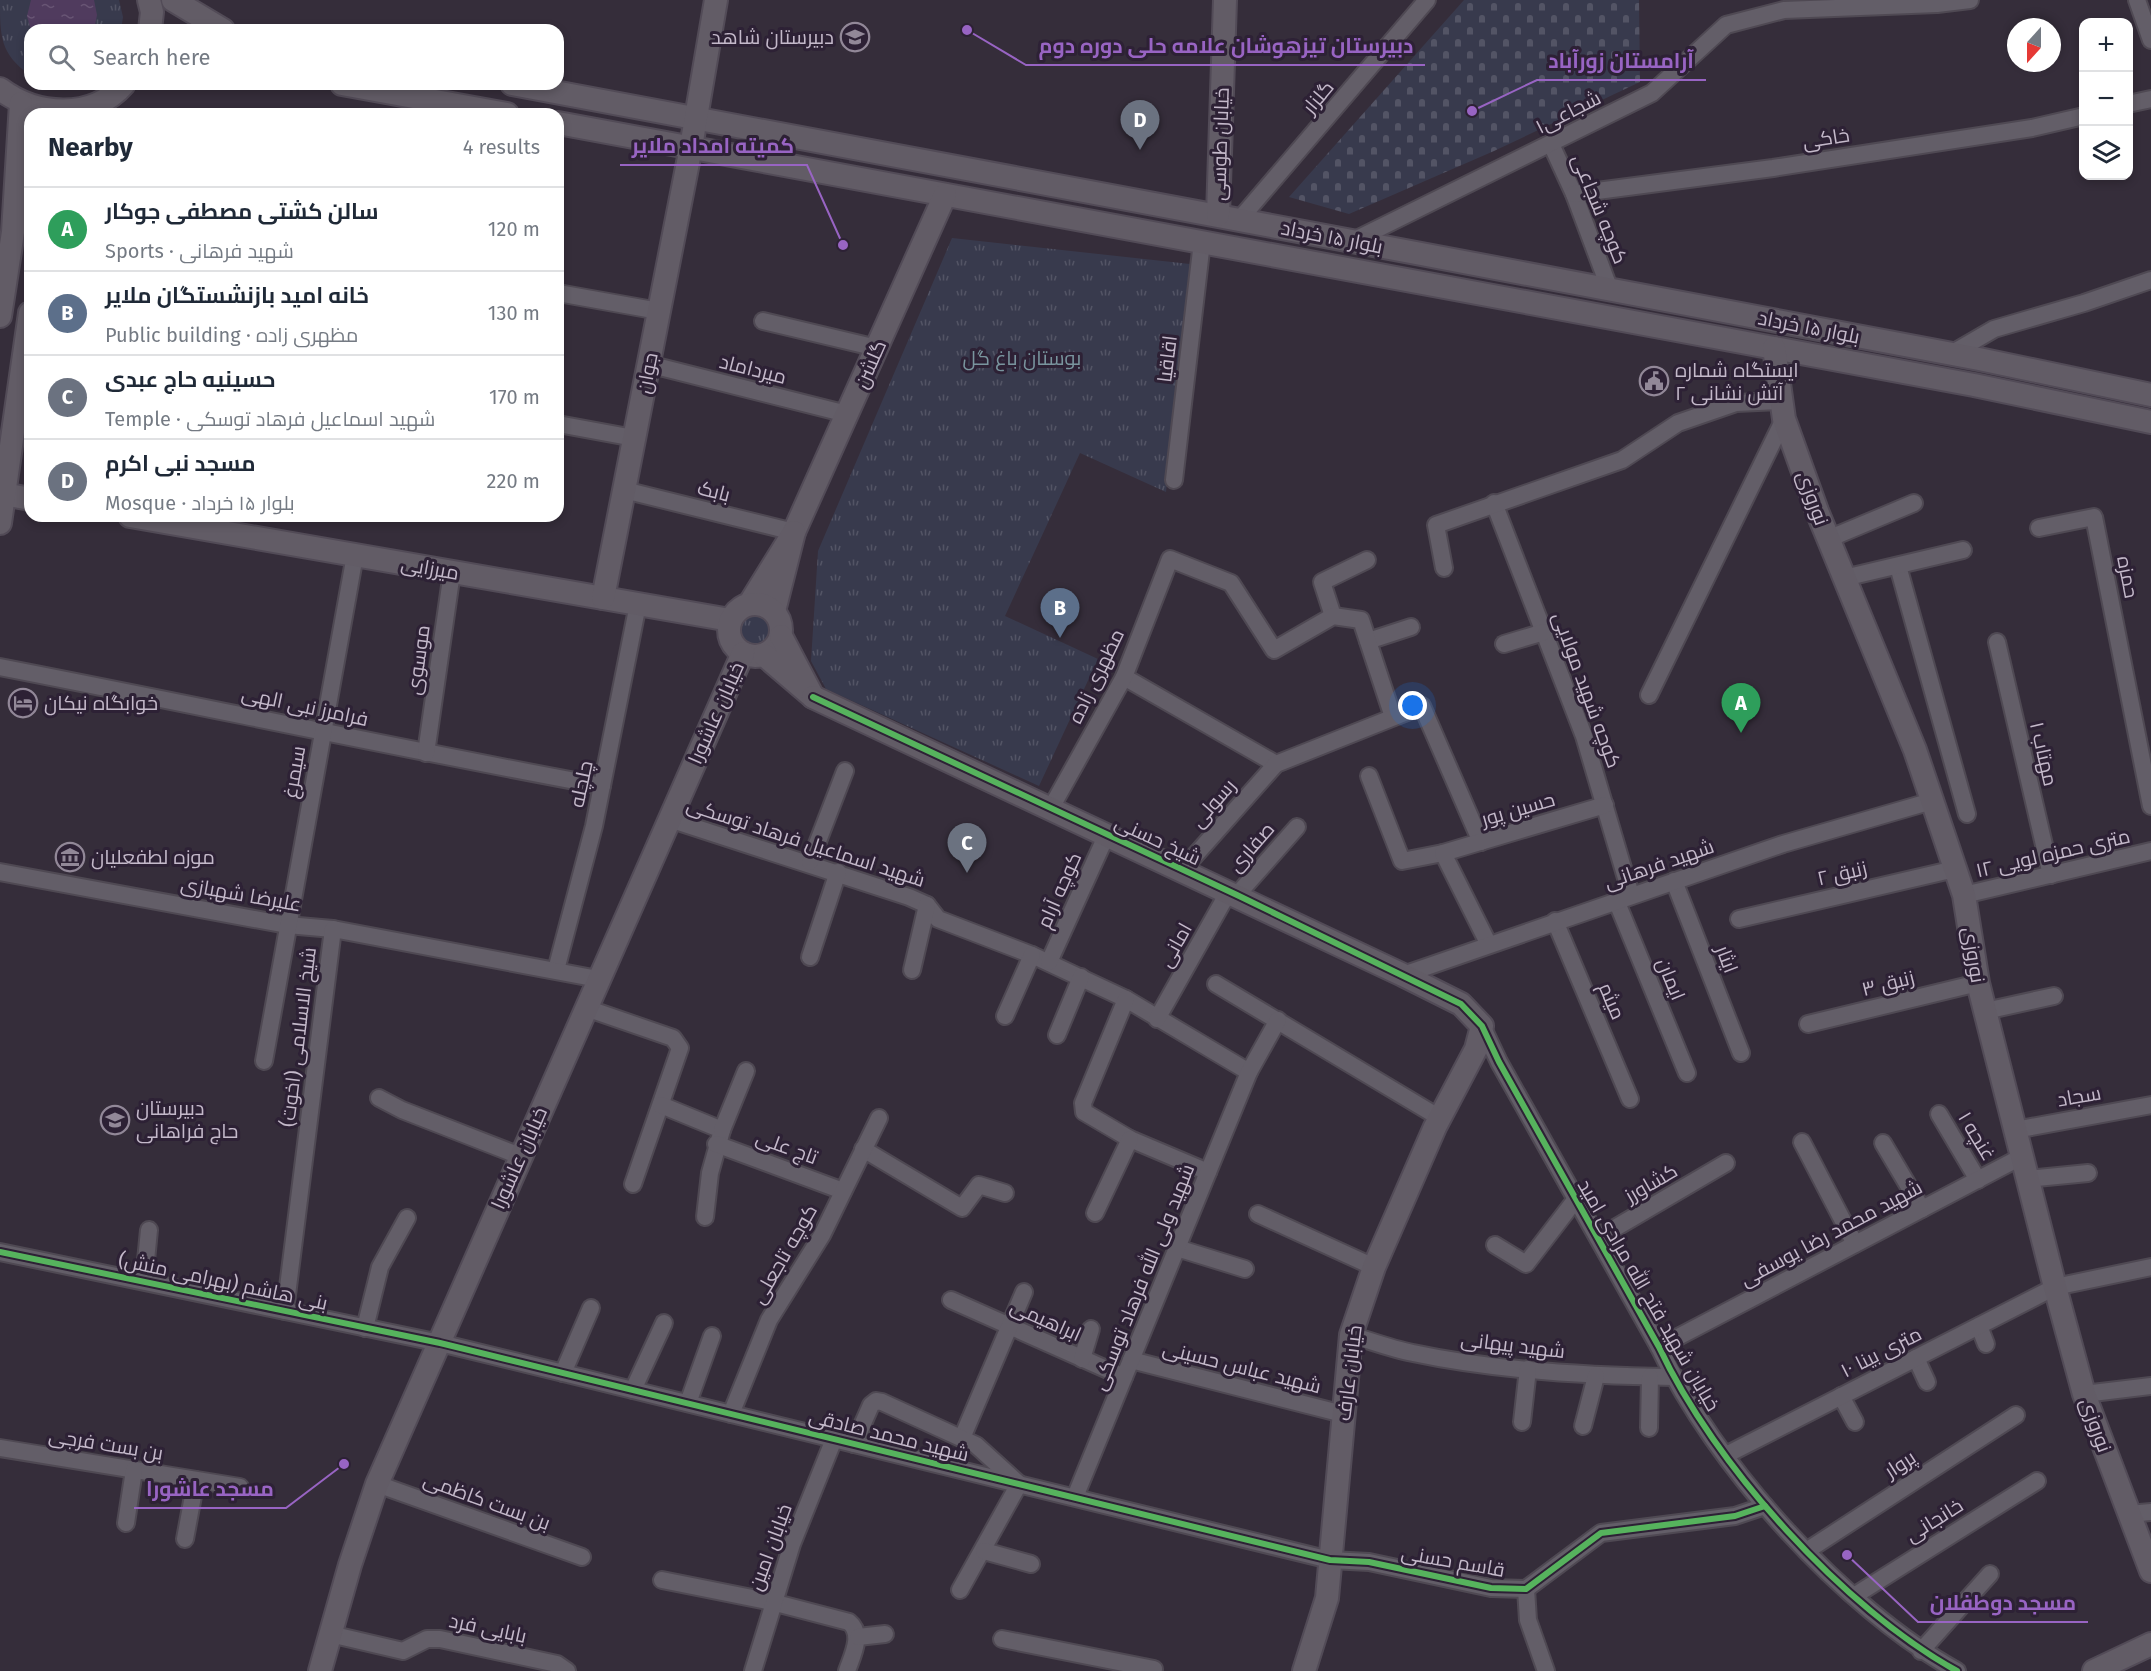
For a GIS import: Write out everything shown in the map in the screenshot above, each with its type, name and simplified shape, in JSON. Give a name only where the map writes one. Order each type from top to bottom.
[{"type":"main road","points":[[149,0],[152,12],[151,24]]},
{"type":"main road","points":[[173,0],[213,24]]},
{"type":"main road","name":"جوان","points":[[603,598],[691,147],[716,0]]},
{"type":"main road","name":"خیابان طوسی","points":[[1225,0],[1229,217]]},
{"type":"main road","points":[[0,89],[21,103],[45,108]]},
{"type":"main road","points":[[96,108],[117,90]]},
{"type":"main road","points":[[375,90],[474,108]]},
{"type":"main road","name":"بلوار ۱۵ خرداد","points":[[545,90],[1952,354],[2151,395]]},
{"type":"main road","points":[[0,316],[12,232],[21,103]]},
{"type":"main road","name":"بلوار ۱۵ خرداد","points":[[564,124],[2079,405],[2151,422]]},
{"type":"main road","name":"گلشن","points":[[794,532],[945,195]]},
{"type":"main road","points":[[1668,328],[1672,302]]},
{"type":"main road","name":"نوروزی","points":[[1774,348],[1783,410],[1828,540],[1915,750],[1964,895],[1984,1011],[2084,1394],[2140,1513],[2151,1571]]},
{"type":"main road","points":[[0,523],[24,356]]},
{"type":"main road","points":[[4,494],[24,498]]},
{"type":"main road","name":"میرزایی","points":[[165,522],[730,620]]},
{"type":"main road","points":[[750,603],[763,604],[774,611],[782,627],[781,636],[772,650],[754,654],[737,649],[729,635],[730,620],[735,612],[750,603],[794,532]]},
{"type":"main road","points":[[774,611],[794,532]]},
{"type":"main road","points":[[781,636],[813,697]]},
{"type":"main road","name":"شیخ حسنی","points":[[754,654],[813,697],[1183,869],[1403,975],[1461,1004],[1482,1026]]},
{"type":"main road","name":"خیابان عاشورا","points":[[320,1671],[377,1484],[669,819],[754,654]]},
{"type":"main road","name":"خیابان عارف","points":[[1304,1671],[1328,1598],[1351,1335],[1374,1267],[1440,1118],[1476,1048],[1482,1026]]},
{"type":"main road","points":[[2094,1671],[2151,1644]]},
{"type":"street","name":"گلزار","points":[[1229,217],[1427,0]]},
{"type":"street","name":"شجاعی۱","points":[[1353,241],[1652,93],[1726,25],[1784,10],[1937,4],[1970,0]]},
{"type":"street","points":[[2137,0],[2151,40]]},
{"type":"street","points":[[2133,103],[2151,99]]},
{"type":"street","name":"خاکی","points":[[1574,194],[1773,168],[2020,130],[2079,117]]},
{"type":"street","name":"کوچه شجاعی","points":[[1551,144],[1574,194],[1610,290]]},
{"type":"street","name":"اقاقیا","points":[[1174,480],[1202,242]]},
{"type":"street","points":[[1952,354],[1994,329],[2084,303],[2151,280]]},
{"type":"street","points":[[564,293],[659,311]]},
{"type":"street","points":[[763,321],[877,348]]},
{"type":"street","name":"میرداماد","points":[[648,364],[847,414]]},
{"type":"street","points":[[1444,567],[1436,525],[1622,460],[1678,423],[1736,403],[1783,410],[1649,694]]},
{"type":"street","points":[[564,425],[634,438]]},
{"type":"street","name":"بابک","points":[[624,490],[794,532]]},
{"type":"street","name":"کوچه شهید مولایی","points":[[1494,503],[1584,736],[1605,805],[1624,898]]},
{"type":"street","points":[[1828,540],[1914,503]]},
{"type":"street","name":"حمزه","points":[[2039,528],[2094,518],[2151,806]]},
{"type":"street","points":[[1844,578],[1963,550]]},
{"type":"street","name":"سیمرغ","points":[[264,1061],[286,925],[355,555]]},
{"type":"street","name":"مظهری زاده","points":[[1051,808],[1124,677],[1170,559],[1232,583],[1274,650],[1333,616]]},
{"type":"street","points":[[1367,560],[1322,582],[1333,616],[1361,620],[1393,717]]},
{"type":"street","points":[[1898,566],[1967,814]]},
{"type":"street","name":"موسوی","points":[[426,753],[452,572]]},
{"type":"street","name":"چلچله","points":[[556,970],[602,786],[638,604]]},
{"type":"street","points":[[1368,641],[1411,627]]},
{"type":"street","points":[[1504,644],[1544,632]]},
{"type":"street","name":"مهتاب ۱","points":[[1997,642],[2051,875]]},
{"type":"street","name":"فرامرز نبی الهی","points":[[0,667],[602,786]]},
{"type":"street","points":[[1124,677],[1276,764],[1422,706],[1481,842]]},
{"type":"street","name":"رسولی","points":[[1183,869],[1276,764]]},
{"type":"street","points":[[810,862],[845,771]]},
{"type":"street","name":"حسین پور","points":[[1369,776],[1402,861],[1443,853],[1605,805]]},
{"type":"street","name":"شهید فرهانی","points":[[1403,975],[1488,943],[1782,844],[1932,801]]},
{"type":"street","name":"شهید اسماعیل فرهاد توسکی","points":[[669,819],[810,862],[927,905],[938,919],[1049,962],[1126,999],[1249,1072]]},
{"type":"street","name":"صفاری","points":[[1233,893],[1297,827]]},
{"type":"street","name":"کوچه آرام","points":[[1049,962],[1107,834]]},
{"type":"street","name":"۱۲ متری حمزه لویی","points":[[1964,895],[2151,851]]},
{"type":"street","points":[[1443,853],[1488,943]]},
{"type":"street","name":"زنبق ۲","points":[[1739,919],[1955,869]]},
{"type":"street","name":"علیرضا شهبازی","points":[[0,872],[286,925],[333,929]]},
{"type":"street","points":[[810,957],[838,872]]},
{"type":"street","name":"ایثار","points":[[1674,881],[1741,1053]]},
{"type":"street","name":"امانی","points":[[1157,1019],[1233,893]]},
{"type":"street","name":"ایمان","points":[[1624,898],[1687,1073]]},
{"type":"street","points":[[912,970],[927,905]]},
{"type":"street","name":"میثم","points":[[1555,921],[1630,1098]]},
{"type":"street","name":"شیخ الاسلامی (اخوت)","points":[[285,1311],[333,929],[598,979]]},
{"type":"street","points":[[1005,1016],[1032,955]]},
{"type":"street","points":[[1057,1035],[1081,977]]},
{"type":"street","name":"زنبق ۳","points":[[1808,1024],[1978,982]]},
{"type":"street","points":[[1216,984],[1440,1118]]},
{"type":"street","points":[[1984,1011],[2055,996]]},
{"type":"street","points":[[1126,999],[1083,1103],[1084,1112],[1130,1139],[1208,1172]]},
{"type":"street","points":[[586,1008],[673,1038],[679,1043],[680,1048],[633,1184]]},
{"type":"street","points":[[1249,1072],[1278,1020]]},
{"type":"street","name":"خیابان شهید فتح الله مرادی امید","points":[[1482,1026],[1499,1062],[1659,1347],[1673,1377],[1726,1455],[1765,1506],[1854,1596],[1921,1651],[1957,1671]]},
{"type":"street","points":[[705,1217],[719,1137],[746,1071]]},
{"type":"street","name":"شهید ولی الله فرهاد توسکی","points":[[1075,1497],[1249,1072]]},
{"type":"street","points":[[379,1098],[402,1110],[520,1156]]},
{"type":"street","name":"تاج علی","points":[[661,1105],[719,1137],[843,1191]]},
{"type":"street","name":"سجاد","points":[[2015,1130],[2151,1105]]},
{"type":"street","name":"غنچه ۱","points":[[1939,1114],[1978,1180]]},
{"type":"street","name":"کوچه تاجعلی","points":[[731,1414],[769,1320],[822,1236],[879,1118]]},
{"type":"street","points":[[1095,1213],[1130,1139]]},
{"type":"street","points":[[1802,1142],[1856,1244]]},
{"type":"street","points":[[1883,1143],[1922,1209]]},
{"type":"street","points":[[863,1149],[962,1208],[965,1208],[979,1185],[1005,1193]]},
{"type":"street","name":"شهید محمد رضا یوسفی","points":[[1659,1347],[2021,1157]]},
{"type":"street","name":"کشاورز","points":[[1598,1238],[1726,1163]]},
{"type":"street","points":[[2027,1179],[2088,1173]]},
{"type":"street","points":[[1495,1245],[1526,1264],[1576,1199]]},
{"type":"street","points":[[1258,1214],[1374,1267]]},
{"type":"street","points":[[365,1328],[380,1267],[407,1218]]},
{"type":"street","points":[[144,1281],[149,1230]]},
{"type":"street","points":[[1177,1248],[1245,1269]]},
{"type":"street","name":"بنی هاشم (بهرامی منش)","points":[[0,1251],[440,1343]]},
{"type":"street","name":"۱۰ متری بینا","points":[[1726,1455],[2055,1287],[2151,1267]]},
{"type":"street","points":[[962,1438],[1008,1325],[1024,1292]]},
{"type":"street","name":"ابراهیمی","points":[[951,1300],[1124,1377]]},
{"type":"street","points":[[563,1373],[591,1308]]},
{"type":"street","points":[[633,1390],[664,1323]]},
{"type":"street","points":[[1979,1326],[1986,1344]]},
{"type":"street","points":[[1082,1359],[1091,1329]]},
{"type":"street","name":"شهید پیهانی","points":[[1351,1335],[1412,1353],[1528,1369],[1596,1376],[1673,1377]]},
{"type":"street","points":[[688,1403],[712,1336]]},
{"type":"street","name":"شهید محمد صادقی","points":[[440,1343],[1330,1560]]},
{"type":"street","points":[[1916,1358],[1928,1382]]},
{"type":"street","name":"شهید عباس حسینی","points":[[1131,1360],[1343,1414]]},
{"type":"street","points":[[1522,1422],[1528,1369]]},
{"type":"street","points":[[1583,1426],[1596,1376]]},
{"type":"street","points":[[1649,1428],[1650,1377]]},
{"type":"street","points":[[2084,1394],[2151,1386]]},
{"type":"street","points":[[1841,1396],[1855,1422]]},
{"type":"street","points":[[854,1443],[871,1406],[876,1401],[882,1402],[984,1450],[1019,1484],[984,1551],[960,1590]]},
{"type":"street","name":"پروار","points":[[1808,1550],[2016,1415]]},
{"type":"street","name":"خیابان امین","points":[[753,1671],[772,1602],[834,1439]]},
{"type":"street","name":"بن بست فرجی","points":[[0,1448],[240,1487]]},
{"type":"street","points":[[126,1522],[134,1470]]},
{"type":"street","points":[[185,1539],[196,1480]]},
{"type":"street","name":"خانجانی","points":[[1854,1596],[2037,1481]]},
{"type":"street","name":"بن بست کاظمی","points":[[377,1484],[582,1557]]},
{"type":"street","name":"قاسم حسنی","points":[[1330,1560],[1369,1562],[1491,1588],[1526,1589],[1601,1533],[1735,1516],[1765,1506]]},
{"type":"street","points":[[984,1551],[1031,1564]]},
{"type":"street","points":[[1921,1651],[1990,1574]]},
{"type":"street","points":[[662,1580],[772,1602],[849,1622],[855,1626],[858,1637],[848,1671]]},
{"type":"street","points":[[1526,1589],[1528,1620],[1546,1671]]},
{"type":"street","name":"بابایی فرد","points":[[330,1634],[403,1651],[427,1640],[440,1639],[557,1664],[567,1671]]},
{"type":"street","points":[[858,1637],[885,1634]]},
{"type":"street","points":[[1002,1639],[1101,1664],[1154,1670]]},
{"type":"green space","points":[[0,0],[119,0],[123,17],[122,24],[24,24],[24,70],[7,52],[0,24]]},
{"type":"green space","points":[[1464,0],[1639,0],[1640,82],[1494,151],[1349,214],[1289,197]]},
{"type":"green space","name":"بوستان باغ گل","points":[[952,238],[1190,264],[1166,492],[1080,453],[1005,616],[1098,659],[1039,786],[826,689],[811,661],[818,551]]},
{"type":"green space","points":[[756,613],[768,618],[773,630],[768,642],[756,647],[744,642],[739,630],[744,618]]},
{"type":"water","points":[[31,0],[94,0],[97,15],[95,24],[29,24],[27,16]]},
{"type":"cycle path","points":[[813,697],[1237,895],[1461,1004],[1482,1026],[1499,1062],[1683,1392],[1713,1439],[1786,1530],[1828,1572],[1870,1611],[1914,1644],[1957,1671]]},
{"type":"cycle path","points":[[0,1252],[440,1343],[1330,1560],[1369,1562],[1491,1588],[1526,1589],[1601,1533],[1735,1516],[1765,1506]]},
{"type":"place","name":"دبیرستان تیزهوشان علامه حلی دوره دوم","points":[[967,30]]},
{"type":"place","name":"دبیرستان شاهد","points":[[855,37]]},
{"type":"place","name":"آرامستان زورآباد","points":[[1472,111]]},
{"type":"place","name":"مسجد نبی اکرم","points":[[1140,150]]},
{"type":"place","name":"کمیته امداد ملایر","points":[[843,245]]},
{"type":"place","name":"ایستگاه شماره ۲ آتش نشانی","points":[[1654,381]]},
{"type":"place","name":"خانه امید بازنشستگان ملایر","points":[[1060,638]]},
{"type":"place","name":"خوابگاه نیکان","points":[[23,703]]},
{"type":"place","name":"سالن کشتی مصطفی جوکار","points":[[1741,733]]},
{"type":"place","name":"موزه لطفعلیان","points":[[70,857]]},
{"type":"place","name":"حسینیه حاج عبدی","points":[[967,873]]},
{"type":"place","name":"دبیرستان حاج فراهانی","points":[[115,1120]]},
{"type":"place","name":"مسجد عاشورا","points":[[344,1464]]},
{"type":"place","name":"مسجد دوطفلان","points":[[1847,1555]]}]
